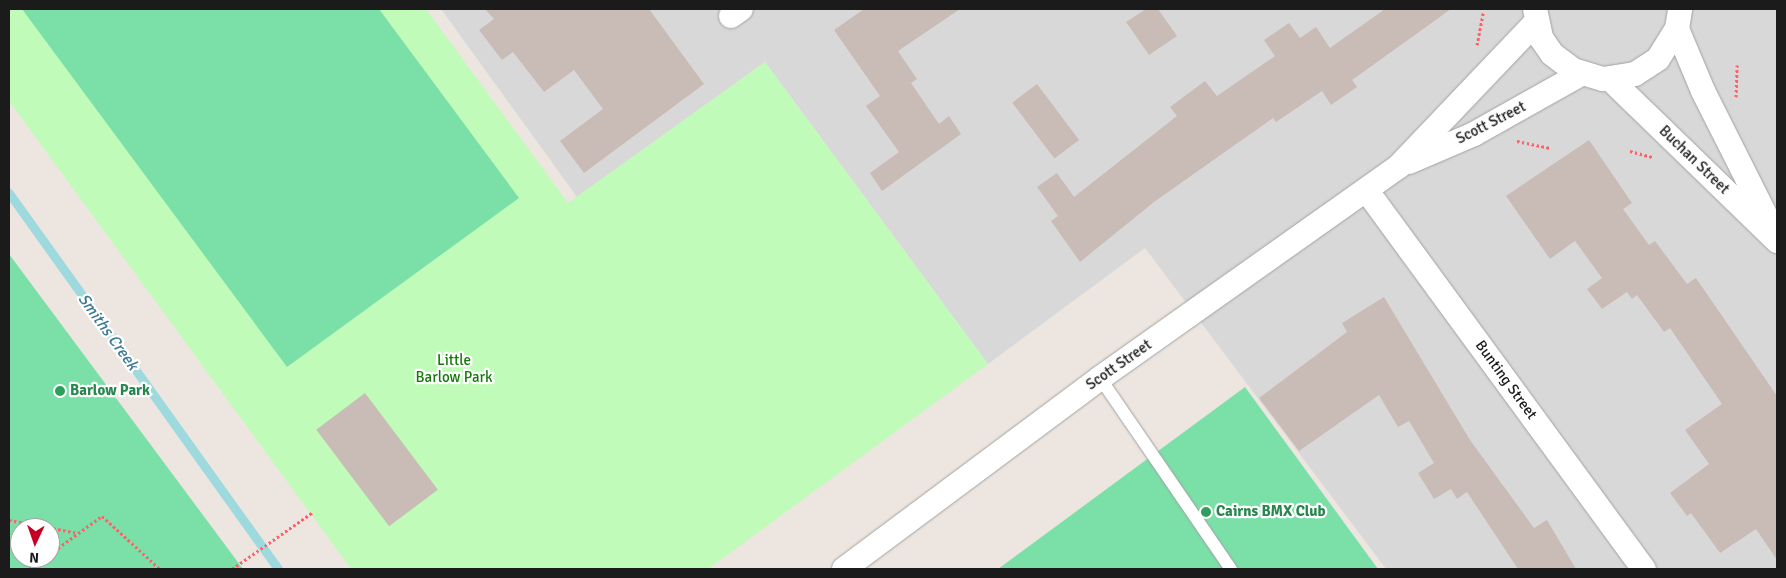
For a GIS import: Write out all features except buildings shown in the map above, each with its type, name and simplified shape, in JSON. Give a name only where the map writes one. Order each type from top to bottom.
[{"type":"street","points":[[1536,15],[1552,54],[1581,74],[1610,79],[1645,69],[1666,50],[1680,15]]},
{"type":"street","name":"Scott Street","points":[[844,569],[1100,378],[1367,191],[1399,166],[1536,15]]},
{"type":"street","name":"Buchan Street","points":[[1680,15],[1703,91],[1777,239]]},
{"type":"street","name":"Scott Street","points":[[1399,166],[1474,134],[1581,74]]},
{"type":"street","name":"Buchan Street","points":[[1610,79],[1777,239]]},
{"type":"street","name":"Bunting Street","points":[[1367,191],[1644,569]]},
{"type":"lane","points":[[1100,378],[1231,569]]},
{"type":"path","points":[[232,569],[313,512]]},
{"type":"path","points":[[60,547],[102,516],[160,569]]},
{"type":"path","points":[[9,520],[79,533]]},
{"type":"shaded area","points":[[441,9],[1777,9],[1777,569],[1386,569],[1145,248],[988,364],[765,62],[577,197]]},
{"type":"green space","name":"Little Barlow Park","points":[[9,9],[426,9],[568,203],[765,62],[988,364],[708,569],[351,569],[9,101]]},
{"type":"green space","points":[[22,9],[379,9],[519,198],[287,367]]},
{"type":"green space","name":"Barlow Park","points":[[9,254],[243,569],[9,569]]},
{"type":"green space","name":"Cairns BMX Club","points":[[1245,387],[1378,569],[998,569]]},
{"type":"waterway","name":"Smiths Creek","points":[[9,193],[278,569]]},
{"type":"place","name":"Barlow Park","points":[[60,391]]},
{"type":"place","name":"Cairns BMX Club","points":[[1206,512]]}]
